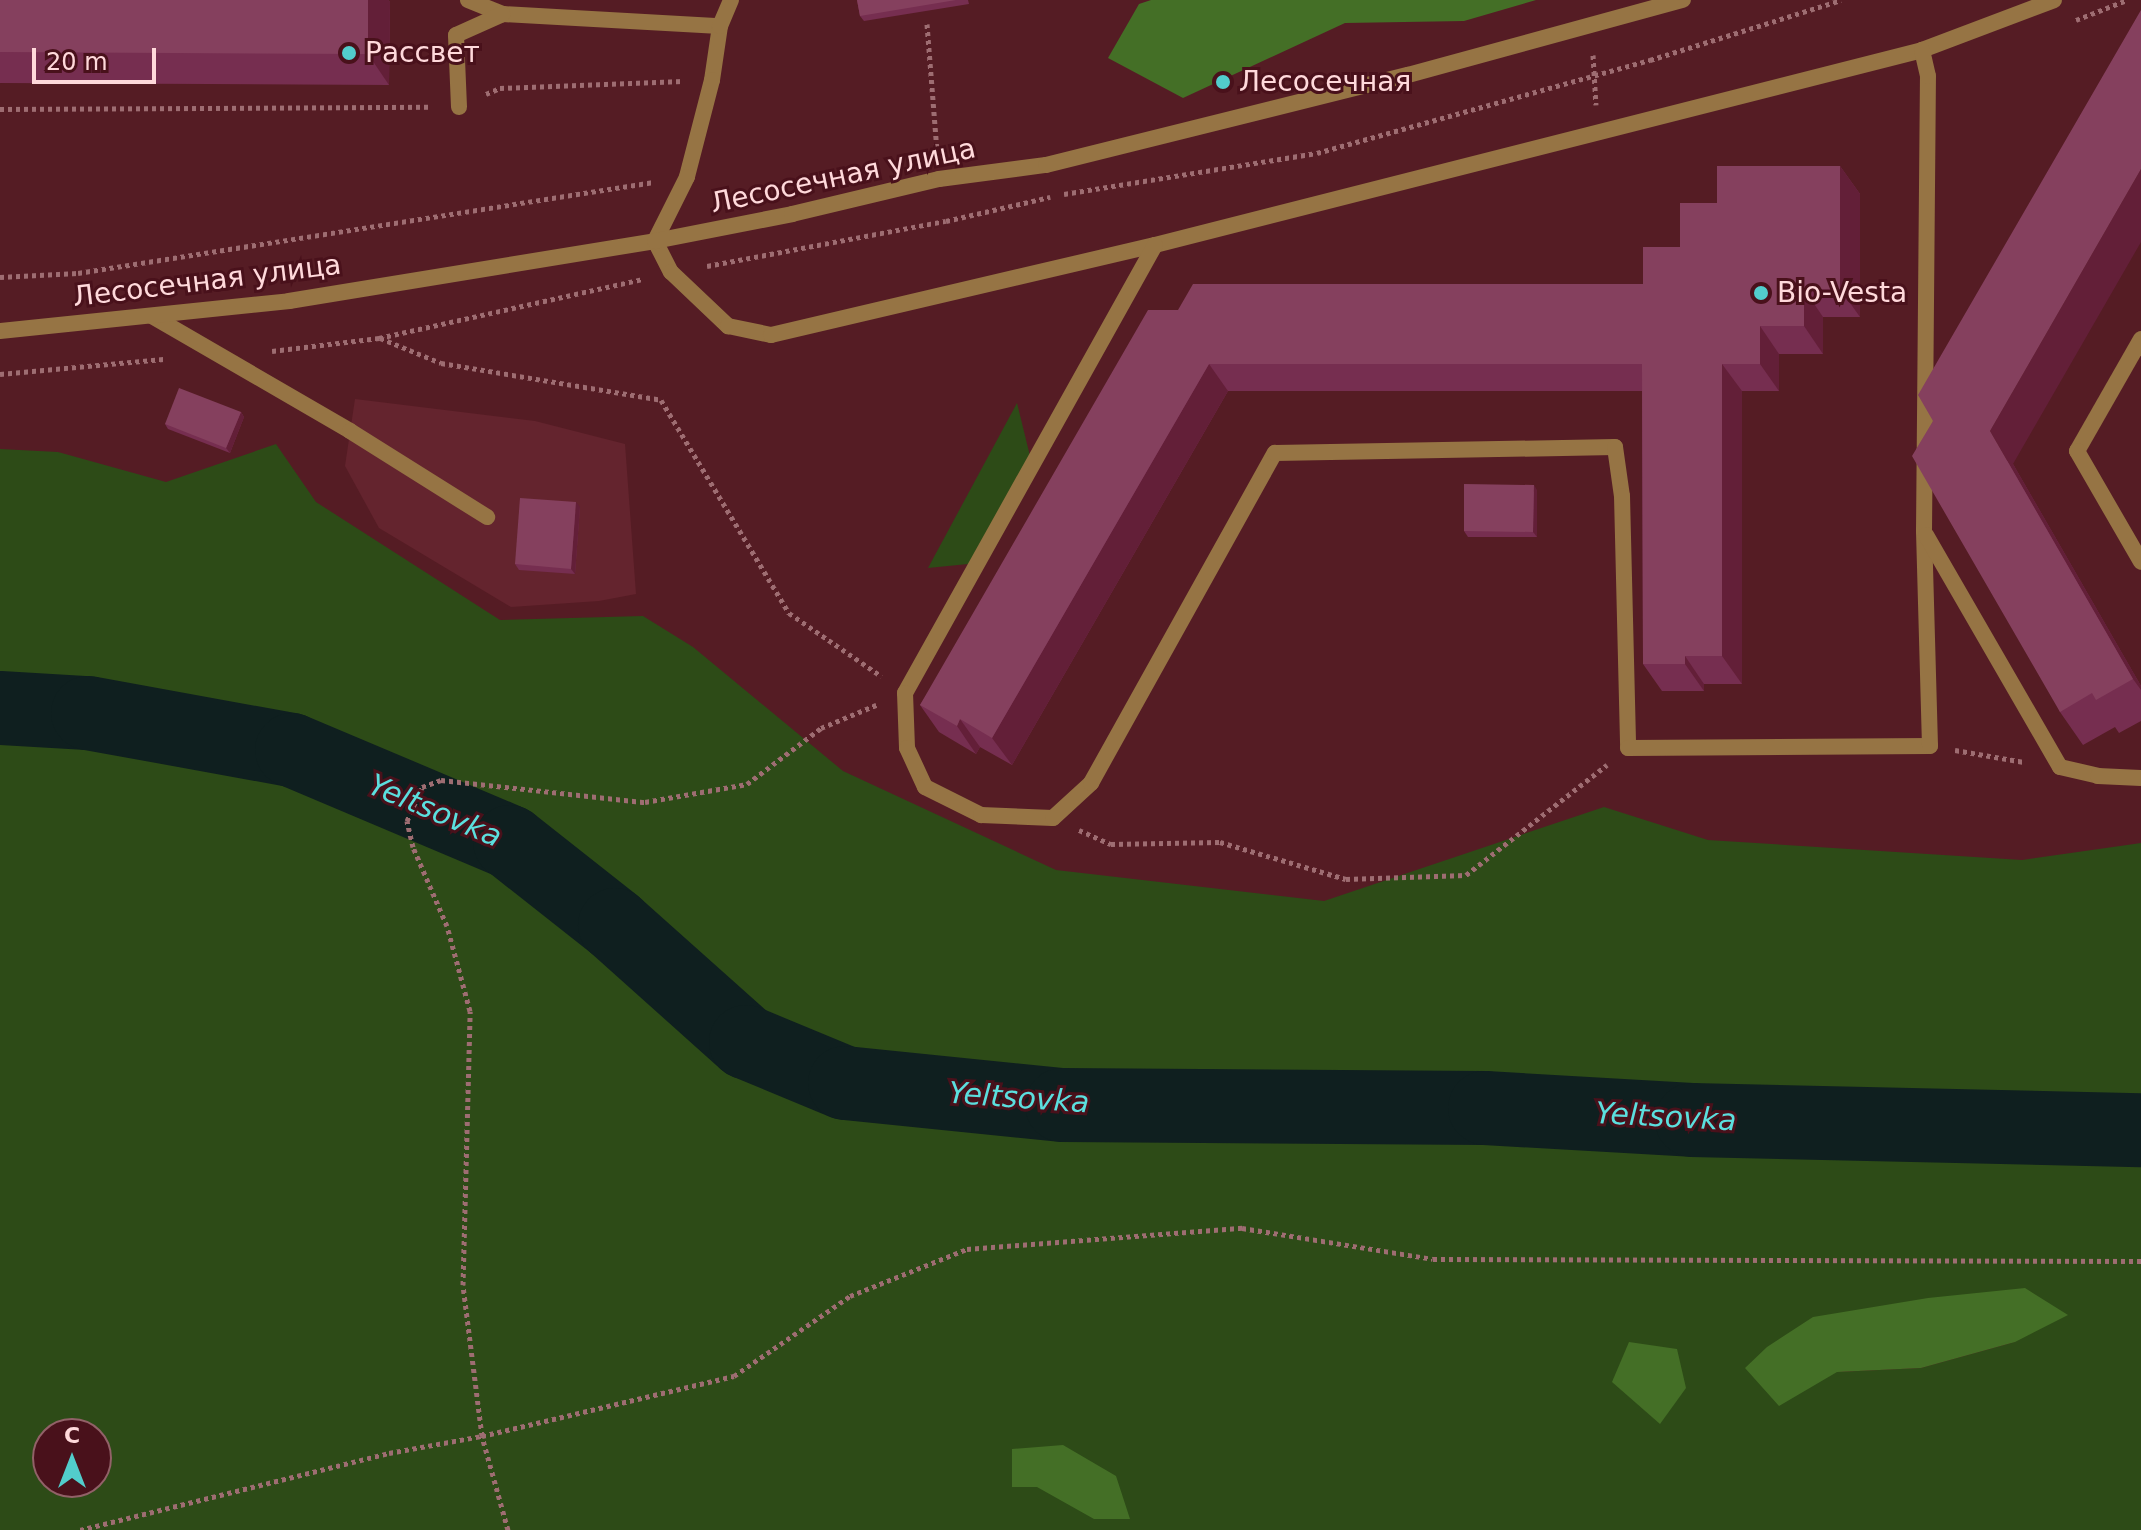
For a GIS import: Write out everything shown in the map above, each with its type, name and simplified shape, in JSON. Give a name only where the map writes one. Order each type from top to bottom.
[{"type":"street","points":[[468,0],[503,14],[720,26]]},
{"type":"street","points":[[731,0],[720,26],[712,80],[687,177],[655,241],[671,272],[728,326],[771,335],[1155,245],[1922,50],[2054,0]]},
{"type":"street","name":"Лесосечная улица","points":[[0,331],[289,301],[655,241],[792,214],[939,179],[1046,165],[1683,0]]},
{"type":"street","points":[[459,107],[456,35],[503,14]]},
{"type":"street","points":[[1155,245],[905,693],[907,748],[925,787],[981,815],[1053,818],[1091,783],[1275,453],[1615,447],[1622,496],[1628,748],[1930,746],[1924,531],[1928,76],[1922,50]]},
{"type":"street","points":[[152,316],[350,431],[487,517]]},
{"type":"street","points":[[2141,339],[2077,451],[2141,562]]},
{"type":"street","points":[[1924,531],[2060,767],[2098,776],[2141,778]]},
{"type":"path","points":[[268,351],[379,338],[671,272],[946,221],[1064,194],[1317,153],[1620,68],[1841,0]]},
{"type":"path","points":[[927,24],[939,179],[946,221]]},
{"type":"path","points":[[1592,26],[1598,134]]},
{"type":"path","points":[[0,109],[459,107],[500,88],[712,80]]},
{"type":"path","points":[[0,277],[78,273],[687,177]]},
{"type":"path","points":[[379,338],[441,363],[661,400],[789,613],[905,693]]},
{"type":"path","points":[[0,374],[176,358]]},
{"type":"path","points":[[508,1530],[482,1436],[463,1285],[470,1011],[447,926],[413,847],[407,821],[422,787],[441,780],[645,802],[747,784],[821,728],[905,693]]},
{"type":"path","points":[[1930,746],[2060,767]]},
{"type":"path","points":[[1053,818],[1111,844],[1220,842],[1346,879],[1466,875],[1628,748]]},
{"type":"path","points":[[80,1530],[389,1453],[482,1436],[734,1376],[850,1296],[967,1249],[1242,1228],[1433,1259],[2141,1261]]},
{"type":"shaded area","points":[[355,399],[535,421],[625,444],[636,594],[599,601],[511,607],[379,528],[345,466]]},
{"type":"green space","points":[[1151,0],[1536,0],[1464,21],[1345,23],[1183,98],[1108,58],[1139,4]]},
{"type":"green space","points":[[1017,403],[1031,460],[978,563],[928,568]]},
{"type":"green space","points":[[276,444],[316,502],[500,620],[643,616],[693,647],[843,771],[1056,870],[1324,901],[1604,807],[1708,840],[2022,860],[2141,843],[2141,1530],[0,1530],[0,449],[58,452],[166,482]],"holes":[[[2015,1342],[1921,1368],[1837,1372]]]},
{"type":"green space","points":[[2025,1288],[2068,1315],[2015,1342],[1921,1368],[1837,1372],[1779,1406],[1745,1368],[1767,1347],[1813,1317],[1928,1298]]},
{"type":"green space","points":[[1629,1342],[1677,1349],[1686,1388],[1660,1424],[1612,1382]]},
{"type":"green space","points":[[1063,1445],[1116,1476],[1130,1519],[1094,1519],[1037,1487],[1012,1487],[1012,1449]]},
{"type":"building","points":[[0,0],[368,0],[368,54],[0,52]]},
{"type":"building","points":[[857,0],[956,0],[860,16]]},
{"type":"building","points":[[2141,10],[2141,169],[1990,431],[2133,679],[2096,700],[2092,693],[2060,712],[1912,456],[1933,421],[1918,395]]},
{"type":"building","points":[[1717,166],[1840,166],[1840,289],[1804,289],[1804,326],[1760,326],[1760,364],[1722,364],[1722,656],[1685,656],[1685,664],[1643,664],[1642,364],[1209,364],[992,738],[960,719],[957,726],[920,705],[1148,310],[1178,310],[1193,284],[1643,284],[1643,247],[1680,247],[1680,203],[1717,203]]},
{"type":"building","points":[[179,388],[241,412],[226,448],[165,424]]},
{"type":"building","points":[[1464,484],[1534,485],[1533,532],[1464,531]]},
{"type":"building","points":[[520,498],[576,502],[571,569],[515,564]]},
{"type":"waterway","name":"Yeltsovka","points":[[0,708],[88,713],[292,750],[510,842],[615,925],[746,1042],[845,1083],[1062,1105],[1485,1108],[1692,1120],[2141,1130]]},
{"type":"place","name":"Рассвет","points":[[349,53]]},
{"type":"place","name":"Лесосечная","points":[[1223,82]]},
{"type":"place","name":"Bio-Vesta","points":[[1761,293]]}]
